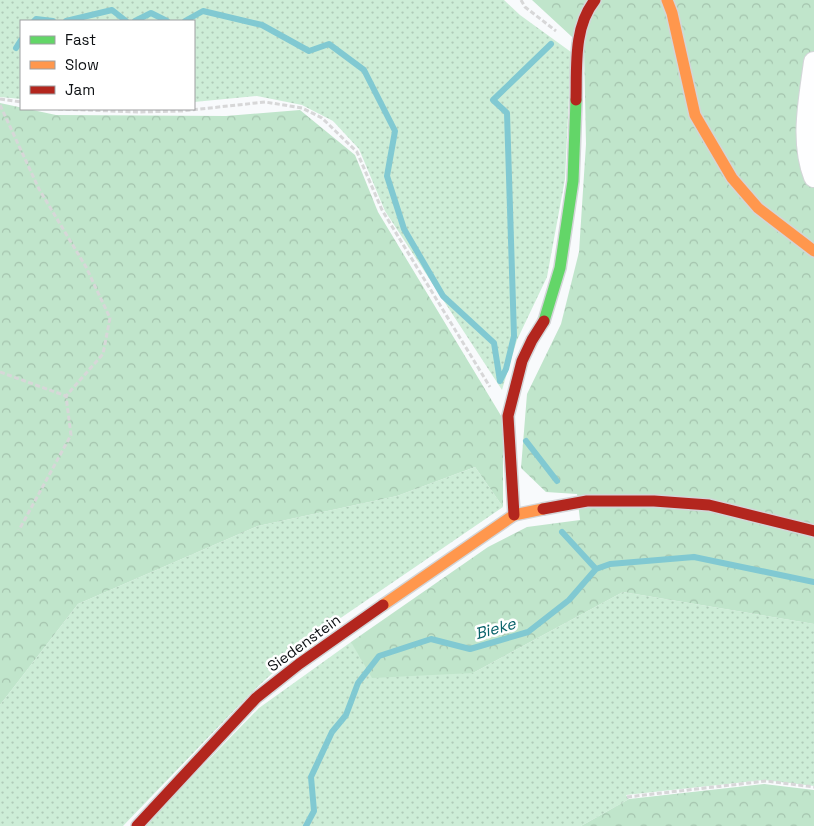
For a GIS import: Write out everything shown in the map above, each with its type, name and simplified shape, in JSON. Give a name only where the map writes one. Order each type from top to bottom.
[{"type":"street","points":[[595,0],[581,28],[578,50],[573,181],[560,268],[544,320],[522,361],[508,416],[514,515],[587,501],[654,501],[709,506],[814,531]]},
{"type":"street","points":[[667,0],[672,13],[695,115],[732,178],[758,208],[814,251]]},
{"type":"street","points":[[814,62],[806,141],[814,177]]},
{"type":"street","name":"Siedenstein","points":[[137,826],[256,698],[345,631],[514,515]]},
{"type":"path","points":[[521,0],[525,7],[578,50]]},
{"type":"path","points":[[0,99],[20,102]]},
{"type":"path","points":[[195,110],[265,102],[302,108],[322,118],[357,152],[382,210],[508,416]]},
{"type":"path","points":[[0,105],[39,189],[86,267],[110,318],[103,354],[66,396],[71,436],[19,530]]},
{"type":"path","points":[[89,110],[191,110]]},
{"type":"path","points":[[0,372],[66,396]]},
{"type":"path","points":[[627,797],[766,781],[814,787]]},
{"type":"green space","points":[[0,0],[504,0],[520,15],[571,52],[565,179],[547,277],[517,340],[502,390],[385,211],[359,149],[333,121],[302,105],[257,96],[195,102],[195,20],[20,20],[20,99],[0,97]]},
{"type":"green space","points":[[532,0],[814,0],[814,624],[623,592],[473,673],[372,678],[351,642],[488,547],[527,527],[580,520],[577,494],[546,492],[521,468],[527,394],[561,324],[579,252],[586,144],[584,48]]},
{"type":"green space","points":[[0,103],[20,107],[20,110],[33,110],[56,115],[226,116],[300,110],[355,155],[378,212],[503,419],[503,507],[475,467],[397,496],[258,526],[78,604],[0,705]]},
{"type":"green space","points":[[475,467],[503,507],[307,641],[250,694],[123,826],[0,826],[0,705],[78,604],[258,526],[397,496]]},
{"type":"green space","points":[[623,592],[814,624],[814,786],[764,780],[626,795],[629,799],[581,826],[144,826],[259,708],[351,642],[473,673]]},
{"type":"green space","points":[[764,784],[814,790],[814,826],[581,826],[629,799]]},
{"type":"waterway","points":[[70,20],[112,10],[125,20]]},
{"type":"waterway","points":[[187,20],[203,11],[262,25],[309,51],[329,44],[364,70],[395,131],[387,176],[404,229],[443,296],[494,343],[500,381]]},
{"type":"waterway","points":[[137,20],[151,13],[165,20]]},
{"type":"waterway","points":[[35,20],[44,20]]},
{"type":"waterway","points":[[16,48],[20,42]]},
{"type":"waterway","points":[[500,381],[506,369],[514,336],[507,113],[493,100],[551,44]]},
{"type":"waterway","points":[[526,441],[557,481]]},
{"type":"waterway","points":[[562,532],[596,569]]},
{"type":"waterway","name":"Bieke","points":[[306,826],[314,811],[311,777],[332,732],[346,715],[358,683],[379,656],[431,639],[470,649],[528,632],[569,600],[596,569],[610,564],[694,557],[814,582]]},
{"type":"traffic: fast","points":[[544,321],[560,268],[573,181],[576,100]]},
{"type":"traffic: slow","points":[[667,0],[672,13],[695,115],[732,178],[758,208],[814,251]]},
{"type":"traffic: slow","points":[[383,605],[514,515],[543,509]]},
{"type":"traffic: jam","points":[[576,100],[580,35],[588,11],[595,0]]},
{"type":"traffic: jam","points":[[514,515],[508,416],[522,361],[544,321]]},
{"type":"traffic: jam","points":[[543,509],[587,501],[654,501],[709,505],[814,531]]},
{"type":"traffic: jam","points":[[137,826],[256,698],[299,664],[383,605]]}]
